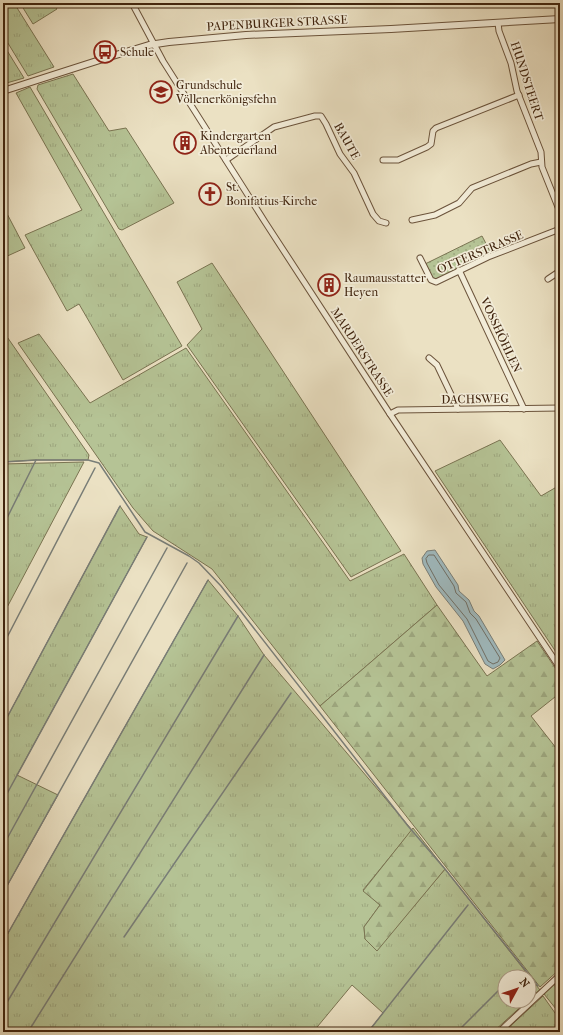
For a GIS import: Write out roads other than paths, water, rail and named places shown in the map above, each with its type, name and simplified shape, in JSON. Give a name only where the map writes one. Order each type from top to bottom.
[{"type":"street","name":"MARDERSTRASSE","points":[[132,3],[153,44],[226,160],[390,414],[560,668]]},
{"type":"street","name":"PAPENBURGER STRASSE","points":[[3,91],[153,44],[246,35],[560,19]]},
{"type":"street","name":"HUNDSTEERT","points":[[498,23],[511,63],[519,95],[541,152],[542,162],[560,212]]},
{"type":"street","points":[[383,160],[398,160],[428,147],[431,144],[433,131],[436,128],[519,95]]},
{"type":"street","name":"BAUTE","points":[[226,160],[274,127],[311,117],[321,116],[340,154],[354,173],[374,214],[379,221],[386,223]]},
{"type":"street","points":[[412,220],[435,215],[459,203],[472,188],[531,164],[542,162]]},
{"type":"street","name":"OTTERSTRASSE","points":[[420,258],[433,282],[488,257],[560,229]]},
{"type":"street","name":"VOSSHÖHLEN","points":[[459,270],[524,409]]},
{"type":"street","points":[[548,279],[560,271]]},
{"type":"street","points":[[429,358],[437,365],[458,409]]},
{"type":"street","name":"DACHSWEG","points":[[390,414],[398,410],[560,408]]},
{"type":"street","points":[[499,1032],[560,976]]},
{"type":"water","points":[[435,550],[458,585],[459,591],[469,600],[474,611],[479,616],[505,660],[493,669],[485,664],[463,621],[436,587],[423,564],[422,558],[427,551]]},
{"type":"waterway","points":[[3,462],[36,460],[88,460],[99,463],[145,532],[199,563],[221,586],[408,826],[445,869],[538,986]]},
{"type":"waterway","points":[[3,526],[36,460]]},
{"type":"waterway","points":[[3,645],[95,468]]},
{"type":"waterway","points":[[3,725],[120,506]]},
{"type":"waterway","points":[[3,801],[147,537]]},
{"type":"waterway","points":[[3,846],[167,548]]},
{"type":"waterway","points":[[3,893],[187,563]]},
{"type":"waterway","points":[[3,942],[208,580]]},
{"type":"waterway","points":[[3,1009],[238,616]]},
{"type":"waterway","points":[[28,1032],[264,655]]},
{"type":"waterway","points":[[124,937],[291,693]]},
{"type":"waterway","points":[[368,1032],[468,905]]},
{"type":"waterway","points":[[457,1032],[497,992]]},
{"type":"place","name":"Schule","points":[[105,52]]},
{"type":"place","name":"Grundschule Völlenerkönigsfehn","points":[[161,92]]},
{"type":"place","name":"Kindergarten Abenteuerland","points":[[185,143]]},
{"type":"place","name":"St. Bonifatius-Kirche","points":[[210,194]]},
{"type":"place","name":"Raumausstatter Heyen","points":[[329,285]]}]
